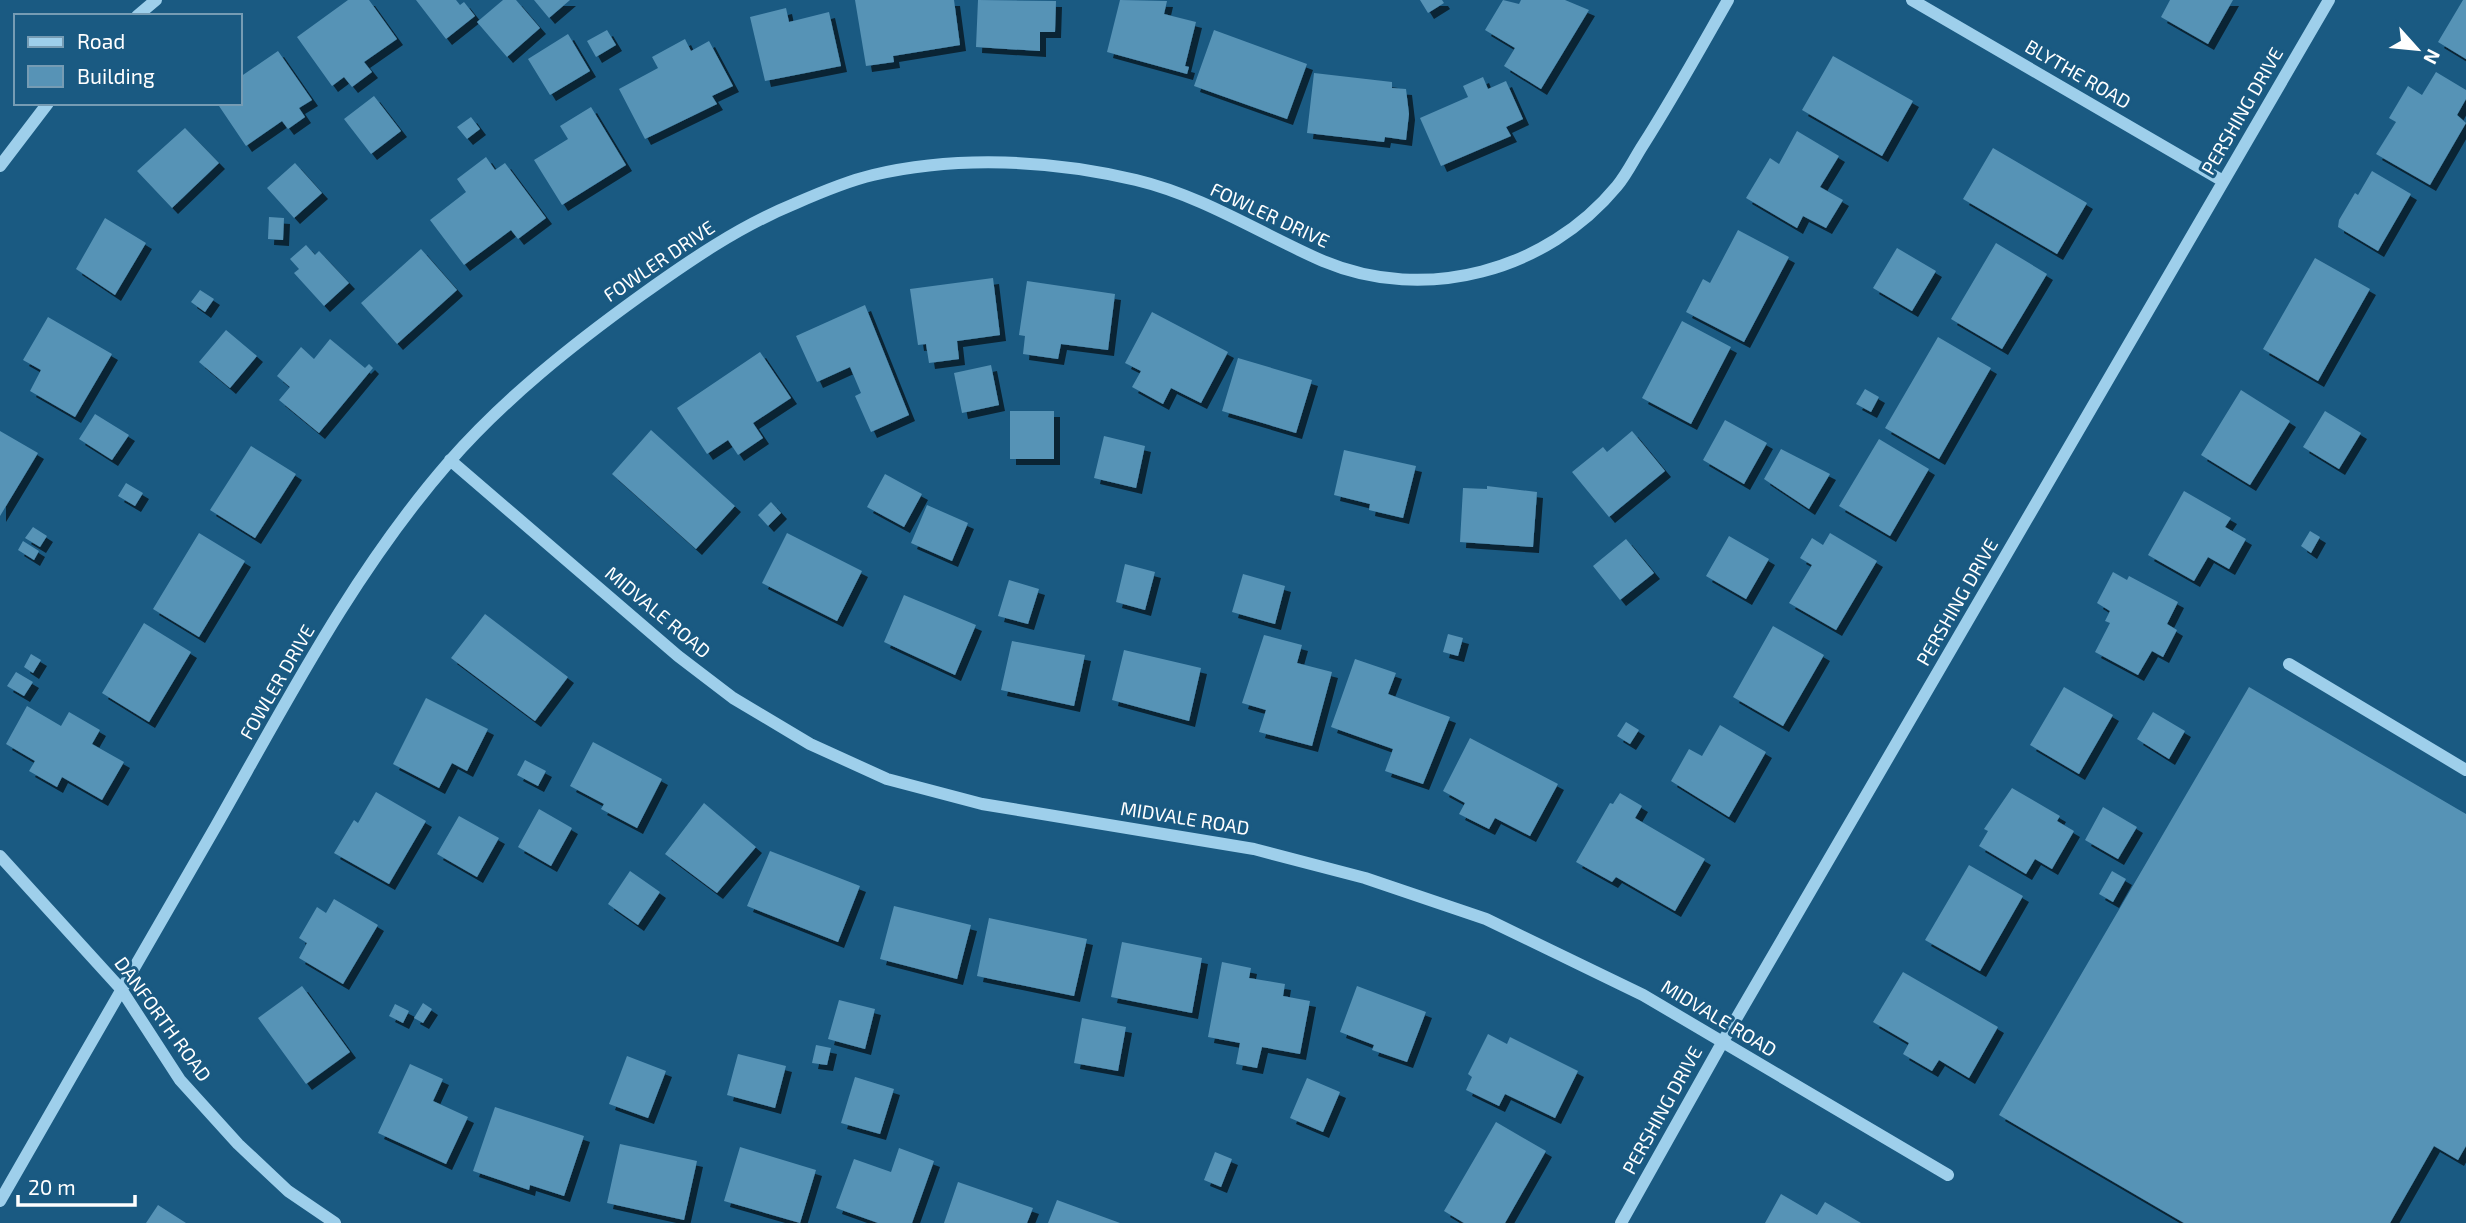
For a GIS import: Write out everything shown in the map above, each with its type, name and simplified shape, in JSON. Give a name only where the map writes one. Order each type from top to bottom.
[{"type":"street","points":[[139,14],[156,0]]},
{"type":"street","name":"FOWLER DRIVE","points":[[0,1202],[366,569],[450,460],[525,388],[600,324],[706,249],[790,205],[872,175],[961,163],[1049,165],[1140,181],[1231,214],[1327,262],[1385,279],[1436,279],[1483,273],[1521,260],[1564,235],[1616,187],[1658,122],[1728,0]]},
{"type":"street","name":"BLYTHE ROAD","points":[[1912,0],[2223,181]]},
{"type":"street","name":"PERSHING DRIVE","points":[[1621,1223],[1722,1043],[2329,0]]},
{"type":"street","points":[[0,166],[46,105]]},
{"type":"street","name":"MIDVALE ROAD","points":[[450,460],[678,656],[733,698],[810,744],[876,774],[982,804],[1254,849],[1365,878],[1486,919],[1643,995],[1948,1175]]},
{"type":"street","points":[[2289,664],[2466,770]]},
{"type":"street","name":"DANFORTH ROAD","points":[[0,856],[121,989],[180,1080],[238,1144],[288,1191],[335,1223]]},
{"type":"building","points":[[348,0],[369,0],[397,39],[364,62],[372,72],[352,87],[344,77],[332,86],[297,37]]},
{"type":"building","points":[[416,0],[456,0],[460,5],[464,2],[475,16],[446,39]]},
{"type":"building","points":[[503,0],[516,0],[540,28],[507,57],[477,22]]},
{"type":"building","points":[[534,0],[570,0],[549,18]]},
{"type":"building","points":[[855,0],[954,0],[960,45],[893,56],[894,62],[866,66]]},
{"type":"building","points":[[978,0],[1056,1],[1055,32],[1040,32],[1040,51],[976,47]]},
{"type":"building","points":[[1120,0],[1167,1],[1164,14],[1196,22],[1185,66],[1189,67],[1187,74],[1107,52]]},
{"type":"building","points":[[1420,0],[1442,0],[1444,3],[1428,13]]},
{"type":"building","points":[[1503,0],[1519,4],[1521,0],[1565,0],[1589,10],[1541,89],[1504,66],[1515,48],[1485,30]]},
{"type":"building","points":[[2170,0],[2233,0],[2208,44],[2161,17]]},
{"type":"building","points":[[2463,0],[2466,0],[2466,59],[2438,42]]},
{"type":"building","points":[[786,8],[789,22],[829,12],[841,66],[765,81],[750,17]]},
{"type":"building","points":[[607,30],[616,45],[596,57],[587,41]]},
{"type":"building","points":[[1214,30],[1307,64],[1287,119],[1194,86]]},
{"type":"building","points":[[568,34],[590,71],[550,95],[528,59]]},
{"type":"building","points":[[685,39],[691,51],[709,41],[733,86],[712,96],[717,104],[645,139],[619,89],[658,68],[652,57]]},
{"type":"building","points":[[278,51],[312,100],[299,108],[305,117],[288,129],[282,121],[246,146],[218,105],[242,105],[242,76]]},
{"type":"building","points":[[1833,56],[1913,101],[1882,156],[1802,110]]},
{"type":"building","points":[[2436,72],[2466,90],[2466,99],[2457,115],[2466,123],[2430,185],[2376,154],[2396,122],[2389,118],[2408,86],[2422,95]]},
{"type":"building","points":[[1314,73],[1392,82],[1392,88],[1406,89],[1409,114],[1406,140],[1385,137],[1384,142],[1307,133]]},
{"type":"building","points":[[1483,77],[1488,89],[1506,81],[1523,119],[1506,127],[1511,136],[1441,166],[1420,118],[1468,97],[1463,86]]},
{"type":"building","points":[[374,96],[401,131],[371,154],[344,119]]},
{"type":"building","points":[[591,107],[626,165],[562,205],[534,160],[568,139],[560,126]]},
{"type":"building","points":[[471,117],[480,129],[467,139],[457,127]]},
{"type":"building","points":[[185,128],[219,163],[172,208],[137,171]]},
{"type":"building","points":[[1797,131],[1839,156],[1820,187],[1843,200],[1826,228],[1803,216],[1797,228],[1746,198],[1770,158],[1779,164]]},
{"type":"building","points":[[1993,148],[2087,203],[2057,254],[1963,199]]},
{"type":"building","points":[[486,157],[495,170],[505,163],[546,218],[518,239],[511,230],[464,265],[430,220],[466,192],[457,179]]},
{"type":"building","points":[[295,163],[322,193],[294,218],[267,188]]},
{"type":"building","points":[[2372,171],[2411,194],[2378,251],[2338,227],[2339,220],[2355,193],[2358,195]]},
{"type":"building","points":[[269,217],[284,218],[283,240],[268,239]]},
{"type":"building","points":[[105,218],[146,243],[115,295],[76,269]]},
{"type":"building","points":[[1738,230],[1789,257],[1744,342],[1686,312],[1703,279],[1710,283]]},
{"type":"building","points":[[1996,243],[2047,274],[2002,349],[1951,319]]},
{"type":"building","points":[[306,245],[315,255],[319,251],[349,283],[324,306],[294,273],[299,269],[290,259]]},
{"type":"building","points":[[1897,248],[1936,271],[1912,311],[1873,288]]},
{"type":"building","points":[[421,249],[457,290],[397,344],[361,303]]},
{"type":"building","points":[[2315,258],[2370,289],[2318,381],[2263,349]]},
{"type":"building","points":[[993,278],[1000,335],[957,341],[959,359],[929,363],[926,344],[918,345],[910,289]]},
{"type":"building","points":[[1027,281],[1115,294],[1108,350],[1061,344],[1058,359],[1023,354],[1025,336],[1019,335]]},
{"type":"building","points":[[200,290],[214,299],[205,312],[191,302]]},
{"type":"building","points":[[865,305],[909,415],[871,432],[855,396],[861,393],[850,367],[817,382],[796,336]]},
{"type":"building","points":[[1152,312],[1228,352],[1201,403],[1171,388],[1163,404],[1132,387],[1141,371],[1125,363]]},
{"type":"building","points":[[48,317],[112,354],[75,417],[30,391],[41,370],[23,360]]},
{"type":"building","points":[[1682,321],[1731,347],[1691,424],[1642,398]]},
{"type":"building","points":[[226,330],[257,356],[230,388],[199,362]]},
{"type":"building","points":[[1938,337],[1991,368],[1939,459],[1885,428]]},
{"type":"building","points":[[330,339],[365,368],[369,364],[373,368],[319,433],[279,400],[290,387],[277,376],[301,347],[314,359]]},
{"type":"building","points":[[760,352],[791,398],[753,423],[763,438],[738,455],[728,440],[707,454],[677,408]]},
{"type":"building","points":[[1238,358],[1312,380],[1296,433],[1222,411]]},
{"type":"building","points":[[991,365],[999,405],[962,413],[954,373]]},
{"type":"building","points":[[1865,389],[1879,397],[1871,412],[1856,404]]},
{"type":"building","points":[[2241,390],[2290,421],[2250,485],[2201,455]]},
{"type":"building","points":[[1010,411],[1054,411],[1054,459],[1010,459]]},
{"type":"building","points":[[2325,411],[2361,433],[2339,469],[2303,447]]},
{"type":"building","points":[[95,414],[129,435],[112,460],[79,439]]},
{"type":"building","points":[[1725,420],[1767,443],[1744,484],[1703,460]]},
{"type":"building","points":[[651,430],[735,506],[696,549],[612,474]]},
{"type":"building","points":[[0,431],[38,453],[0,516]]},
{"type":"building","points":[[1632,431],[1665,471],[1609,517],[1572,472],[1603,447],[1607,452]]},
{"type":"building","points":[[1104,436],[1145,446],[1136,488],[1094,478]]},
{"type":"building","points":[[1879,439],[1929,469],[1890,536],[1839,506]]},
{"type":"building","points":[[251,446],[296,474],[255,538],[210,510]]},
{"type":"building","points":[[1781,449],[1830,474],[1809,509],[1764,479]]},
{"type":"building","points":[[1344,450],[1416,466],[1403,518],[1369,510],[1370,504],[1334,495]]},
{"type":"building","points":[[885,474],[922,494],[904,527],[867,507]]},
{"type":"building","points":[[126,483],[143,493],[135,506],[118,496]]},
{"type":"building","points":[[1487,486],[1537,492],[1533,547],[1460,542],[1463,488],[1487,489]]},
{"type":"building","points":[[2184,491],[2231,518],[2225,527],[2246,539],[2229,569],[2208,557],[2194,581],[2148,555]]},
{"type":"building","points":[[771,502],[781,513],[768,526],[758,515]]},
{"type":"building","points":[[927,505],[968,523],[952,561],[911,543]]},
{"type":"building","points":[[33,527],[47,536],[40,547],[25,538]]},
{"type":"building","points":[[2310,531],[2320,537],[2311,553],[2301,546]]},
{"type":"building","points":[[199,533],[245,561],[199,637],[153,609]]},
{"type":"building","points":[[787,533],[862,571],[837,621],[762,583]]},
{"type":"building","points":[[1830,533],[1877,561],[1836,630],[1789,603],[1812,565],[1800,558],[1812,538],[1823,545]]},
{"type":"building","points":[[1729,536],[1769,559],[1746,599],[1706,576]]},
{"type":"building","points":[[1626,539],[1654,573],[1620,600],[1593,566]]},
{"type":"building","points":[[23,541],[39,551],[34,560],[18,550]]},
{"type":"building","points":[[1125,564],[1155,572],[1145,610],[1116,602]]},
{"type":"building","points":[[2113,572],[2127,580],[2129,576],[2178,602],[2167,624],[2177,630],[2163,657],[2152,651],[2138,675],[2095,652],[2110,623],[2105,621],[2110,611],[2097,603]]},
{"type":"building","points":[[1243,574],[1285,586],[1275,624],[1232,612]]},
{"type":"building","points":[[1009,580],[1039,589],[1028,624],[998,616]]},
{"type":"building","points":[[904,595],[976,625],[955,675],[884,642]]},
{"type":"building","points":[[485,614],[568,677],[535,721],[451,658]]},
{"type":"building","points":[[144,623],[191,652],[149,722],[102,693]]},
{"type":"building","points":[[1773,626],[1824,655],[1783,726],[1733,697]]},
{"type":"building","points":[[1448,634],[1463,638],[1458,656],[1443,652]]},
{"type":"building","points":[[1264,635],[1302,645],[1297,663],[1332,672],[1312,746],[1259,732],[1266,710],[1242,703]]},
{"type":"building","points":[[1012,641],[1085,655],[1074,706],[1001,690]]},
{"type":"building","points":[[1124,650],[1201,668],[1189,721],[1112,700]]},
{"type":"building","points":[[31,654],[41,660],[33,673],[24,667]]},
{"type":"building","points":[[1355,659],[1396,673],[1388,694],[1450,717],[1423,784],[1385,771],[1393,749],[1331,727]]},
{"type":"building","points":[[16,672],[33,682],[24,696],[7,686]]},
{"type":"building","points":[[2064,687],[2113,715],[2079,774],[2030,745]]},
{"type":"building","points":[[2249,687],[2466,814],[2466,1146],[2458,1160],[2434,1146],[2390,1223],[2184,1223],[1999,1115]]},
{"type":"building","points":[[426,698],[488,729],[467,771],[452,763],[439,788],[393,764]]},
{"type":"building","points":[[27,706],[61,726],[69,712],[100,730],[92,744],[124,762],[102,800],[62,777],[57,787],[29,771],[35,761],[6,744]]},
{"type":"building","points":[[2153,712],[2185,731],[2169,759],[2137,739]]},
{"type":"building","points":[[1626,722],[1639,730],[1630,744],[1617,736]]},
{"type":"building","points":[[1720,725],[1766,752],[1729,817],[1671,781],[1689,749],[1702,756]]},
{"type":"building","points":[[1470,738],[1558,784],[1530,836],[1495,818],[1489,829],[1459,814],[1465,803],[1443,791]]},
{"type":"building","points":[[593,742],[662,779],[637,828],[601,809],[604,804],[570,786]]},
{"type":"building","points":[[525,760],[546,771],[538,786],[517,775]]},
{"type":"building","points":[[2012,788],[2060,816],[2057,821],[2074,831],[2052,869],[2035,859],[2026,874],[1979,846],[1988,831],[1984,829]]},
{"type":"building","points":[[376,792],[426,821],[389,884],[334,853],[354,820],[358,823]]},
{"type":"building","points":[[1620,793],[1642,806],[1635,818],[1705,859],[1675,911],[1616,877],[1612,882],[1576,862],[1610,803],[1613,804]]},
{"type":"building","points":[[704,803],[756,847],[717,893],[665,854]]},
{"type":"building","points":[[2103,807],[2137,827],[2118,859],[2085,840]]},
{"type":"building","points":[[539,809],[572,828],[551,866],[518,847]]},
{"type":"building","points":[[459,816],[499,838],[477,877],[437,854]]},
{"type":"building","points":[[770,851],[860,886],[838,942],[747,906]]},
{"type":"building","points":[[1969,865],[2023,896],[1980,971],[1925,940]]},
{"type":"building","points":[[630,871],[660,892],[638,925],[608,904]]},
{"type":"building","points":[[2112,871],[2126,879],[2113,902],[2099,894]]},
{"type":"building","points":[[334,899],[378,925],[343,984],[299,958],[307,943],[299,938],[317,907],[326,913]]},
{"type":"building","points":[[894,906],[971,925],[957,979],[880,959]]},
{"type":"building","points":[[989,918],[1087,939],[1074,996],[977,976]]},
{"type":"building","points":[[1122,942],[1202,958],[1192,1013],[1111,997]]},
{"type":"building","points":[[1222,962],[1251,968],[1249,978],[1285,984],[1283,996],[1310,1001],[1300,1054],[1262,1047],[1257,1068],[1236,1064],[1240,1043],[1208,1037]]},
{"type":"building","points":[[1903,972],[1998,1027],[1969,1078],[1939,1060],[1932,1071],[1903,1054],[1909,1043],[1873,1022]]},
{"type":"building","points":[[302,986],[350,1052],[306,1084],[258,1018]]},
{"type":"building","points":[[1357,986],[1426,1012],[1407,1062],[1372,1050],[1374,1045],[1340,1032]]},
{"type":"building","points":[[839,1000],[875,1009],[865,1049],[828,1039]]},
{"type":"building","points":[[423,1003],[432,1009],[423,1023],[414,1018]]},
{"type":"building","points":[[395,1004],[409,1011],[403,1023],[389,1016]]},
{"type":"building","points":[[1082,1018],[1126,1027],[1118,1071],[1074,1063]]},
{"type":"building","points":[[1488,1034],[1507,1044],[1510,1037],[1578,1071],[1555,1118],[1505,1094],[1499,1106],[1466,1090],[1472,1077],[1468,1074]]},
{"type":"building","points":[[816,1045],[831,1048],[827,1065],[812,1063]]},
{"type":"building","points":[[738,1054],[786,1066],[775,1108],[727,1095]]},
{"type":"building","points":[[627,1056],[666,1071],[648,1118],[609,1104]]},
{"type":"building","points":[[410,1064],[443,1079],[433,1101],[468,1117],[446,1164],[378,1133]]},
{"type":"building","points":[[855,1077],[894,1089],[880,1134],[841,1123]]},
{"type":"building","points":[[1307,1078],[1340,1092],[1323,1132],[1290,1118]]},
{"type":"building","points":[[495,1107],[584,1136],[564,1196],[530,1185],[529,1190],[473,1171]]},
{"type":"building","points":[[1496,1122],[1546,1151],[1505,1223],[1464,1223],[1444,1211]]},
{"type":"building","points":[[620,1144],[697,1161],[684,1220],[607,1203]]},
{"type":"building","points":[[740,1147],[816,1170],[800,1223],[724,1201]]},
{"type":"building","points":[[899,1148],[934,1161],[912,1223],[878,1223],[836,1208],[854,1159],[891,1172]]},
{"type":"building","points":[[1215,1152],[1232,1159],[1221,1187],[1204,1180]]},
{"type":"building","points":[[958,1182],[1033,1208],[1027,1223],[944,1223]]},
{"type":"building","points":[[1781,1194],[1817,1215],[1825,1202],[1861,1223],[1765,1223]]},
{"type":"building","points":[[1057,1200],[1120,1223],[1048,1223]]},
{"type":"building","points":[[158,1205],[186,1223],[146,1223]]}]
